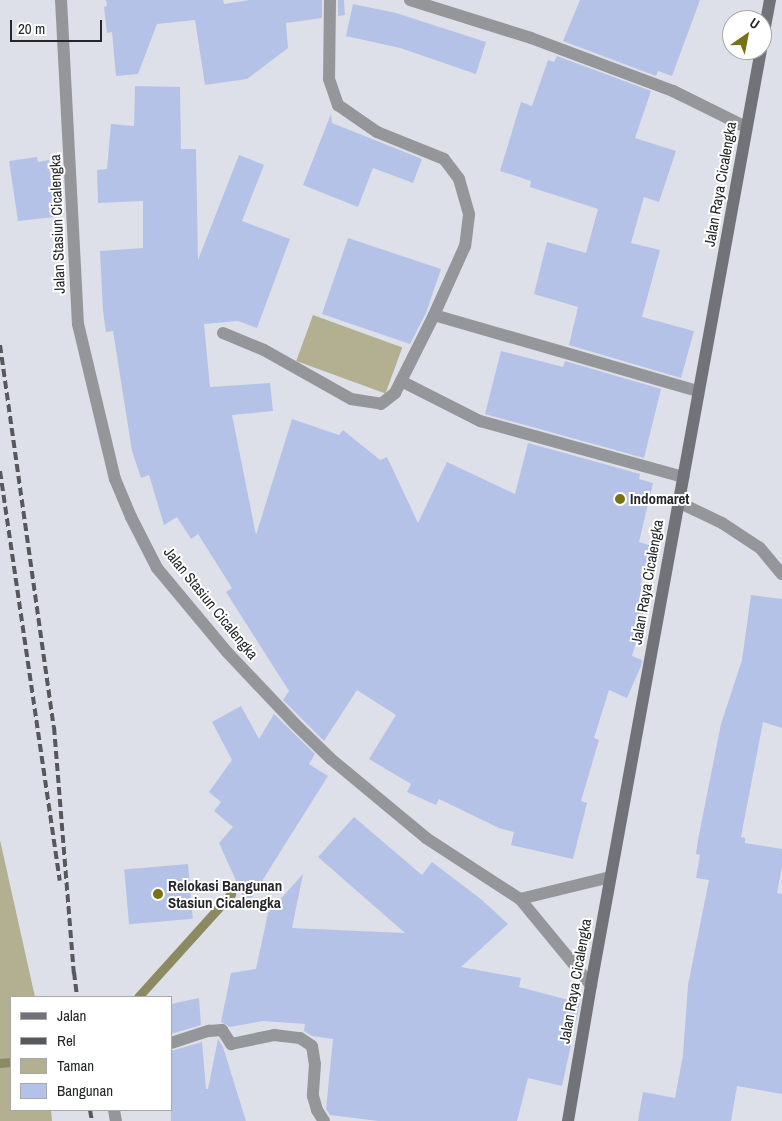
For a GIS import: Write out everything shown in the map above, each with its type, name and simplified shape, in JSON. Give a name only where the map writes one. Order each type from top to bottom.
[{"type":"main road","name":"Jalan Raya Cicalengka","points":[[568,1121],[590,985],[759,60]]},
{"type":"street","name":"Jalan Stasiun Cicalengka","points":[[61,0],[78,324],[115,479],[131,517],[157,568],[227,652],[295,724],[332,759],[426,838],[520,899],[590,985]]},
{"type":"street","points":[[223,333],[264,350],[351,400],[381,404],[395,393],[466,246],[469,215],[458,179],[444,159],[376,132],[338,106],[329,78],[330,0]]},
{"type":"street","points":[[410,0],[531,38],[673,91],[746,127]]},
{"type":"street","points":[[434,315],[698,391]]},
{"type":"street","points":[[401,381],[480,421],[683,477]]},
{"type":"street","points":[[678,502],[722,524],[760,548],[782,574]]},
{"type":"street","points":[[520,899],[610,877]]},
{"type":"street","points":[[172,1043],[209,1031],[222,1030],[231,1044],[274,1034],[300,1038],[312,1046],[314,1064],[313,1096],[317,1110],[324,1121]]},
{"type":"green space","points":[[313,315],[402,347],[386,394],[296,361]]},
{"type":"green space","points":[[0,840],[35,996],[10,996],[10,1111],[51,1111],[52,1121],[0,1121]]},
{"type":"building","points":[[106,0],[223,0],[224,4],[250,0],[322,0],[322,18],[286,23],[288,48],[247,79],[205,85],[195,20],[157,24],[138,74],[116,76],[112,32],[107,33],[104,7],[107,6]]},
{"type":"building","points":[[338,0],[344,0],[345,15],[338,16]]},
{"type":"building","points":[[580,0],[700,0],[672,76],[658,71],[656,76],[563,41]]},
{"type":"building","points":[[353,4],[396,13],[486,42],[476,74],[400,48],[346,36]]},
{"type":"building","points":[[557,56],[651,91],[635,138],[676,151],[659,202],[644,197],[631,243],[660,250],[642,317],[694,331],[681,378],[569,345],[578,307],[534,294],[547,242],[586,253],[598,209],[530,187],[531,181],[500,171],[521,102],[532,106],[548,60],[554,62]]},
{"type":"building","points":[[135,86],[180,87],[181,149],[196,149],[198,260],[239,155],[264,165],[242,221],[290,239],[257,328],[238,321],[204,324],[210,387],[270,383],[273,411],[232,415],[256,535],[292,419],[339,435],[343,430],[380,460],[387,457],[418,523],[447,462],[515,494],[528,443],[640,474],[639,479],[653,483],[639,542],[652,546],[640,585],[651,588],[632,656],[642,660],[641,666],[627,698],[609,690],[594,738],[599,740],[581,801],[587,803],[573,859],[511,845],[514,832],[499,828],[439,799],[436,805],[407,792],[411,784],[369,759],[396,715],[357,690],[324,741],[283,700],[289,691],[226,592],[232,588],[198,534],[191,539],[177,517],[164,525],[149,475],[141,478],[132,451],[113,331],[106,332],[103,311],[100,251],[143,248],[143,201],[98,203],[97,170],[107,169],[111,124],[134,126]]},
{"type":"building","points":[[331,114],[332,123],[422,159],[413,183],[373,168],[358,207],[303,185]]},
{"type":"building","points":[[37,157],[38,162],[49,160],[55,217],[18,221],[9,161]]},
{"type":"building","points":[[348,238],[441,269],[426,313],[410,344],[322,314]]},
{"type":"building","points":[[501,351],[563,367],[565,361],[661,389],[644,458],[485,414]]},
{"type":"building","points":[[751,595],[782,599],[782,728],[763,722],[741,837],[745,838],[745,843],[782,849],[782,867],[777,893],[782,894],[782,1094],[737,1086],[731,1121],[638,1121],[643,1092],[675,1098],[683,1055],[688,985],[709,880],[696,878],[700,855],[696,854],[698,840],[721,724],[742,660]]},
{"type":"building","points":[[241,706],[259,739],[274,714],[315,754],[309,764],[328,776],[247,905],[219,843],[233,827],[214,811],[221,802],[209,792],[232,760],[212,722]]},
{"type":"building","points":[[354,817],[422,875],[432,862],[482,900],[508,924],[461,967],[521,978],[519,987],[580,1003],[562,1086],[528,1078],[517,1121],[378,1121],[330,1115],[326,1109],[333,1039],[312,1036],[304,1031],[305,1024],[263,1021],[230,1027],[221,1022],[231,973],[256,969],[268,913],[303,874],[292,928],[405,933],[318,857]]},
{"type":"building","name":"Relokasi Bangunan Stasiun Cicalengka","points":[[188,864],[193,919],[129,924],[124,870]]},
{"type":"building","points":[[199,998],[201,1025],[172,1034],[172,1004]]},
{"type":"building","points":[[218,1039],[223,1047],[246,1121],[171,1121],[172,1051],[202,1042],[206,1089],[208,1089]]},
{"type":"waterway","points":[[139,996],[231,894]]},
{"type":"waterway","points":[[0,1063],[10,1062]]},
{"type":"railway","points":[[0,345],[54,727],[74,978]]},
{"type":"railway","points":[[0,471],[60,881]]},
{"type":"railway","points":[[74,972],[77,996]]},
{"type":"railway","points":[[90,1111],[92,1121]]},
{"type":"place","name":"Indomaret","points":[[620,499]]},
{"type":"place","name":"Relokasi Bangunan Stasiun Cicalengka","points":[[158,894]]}]
